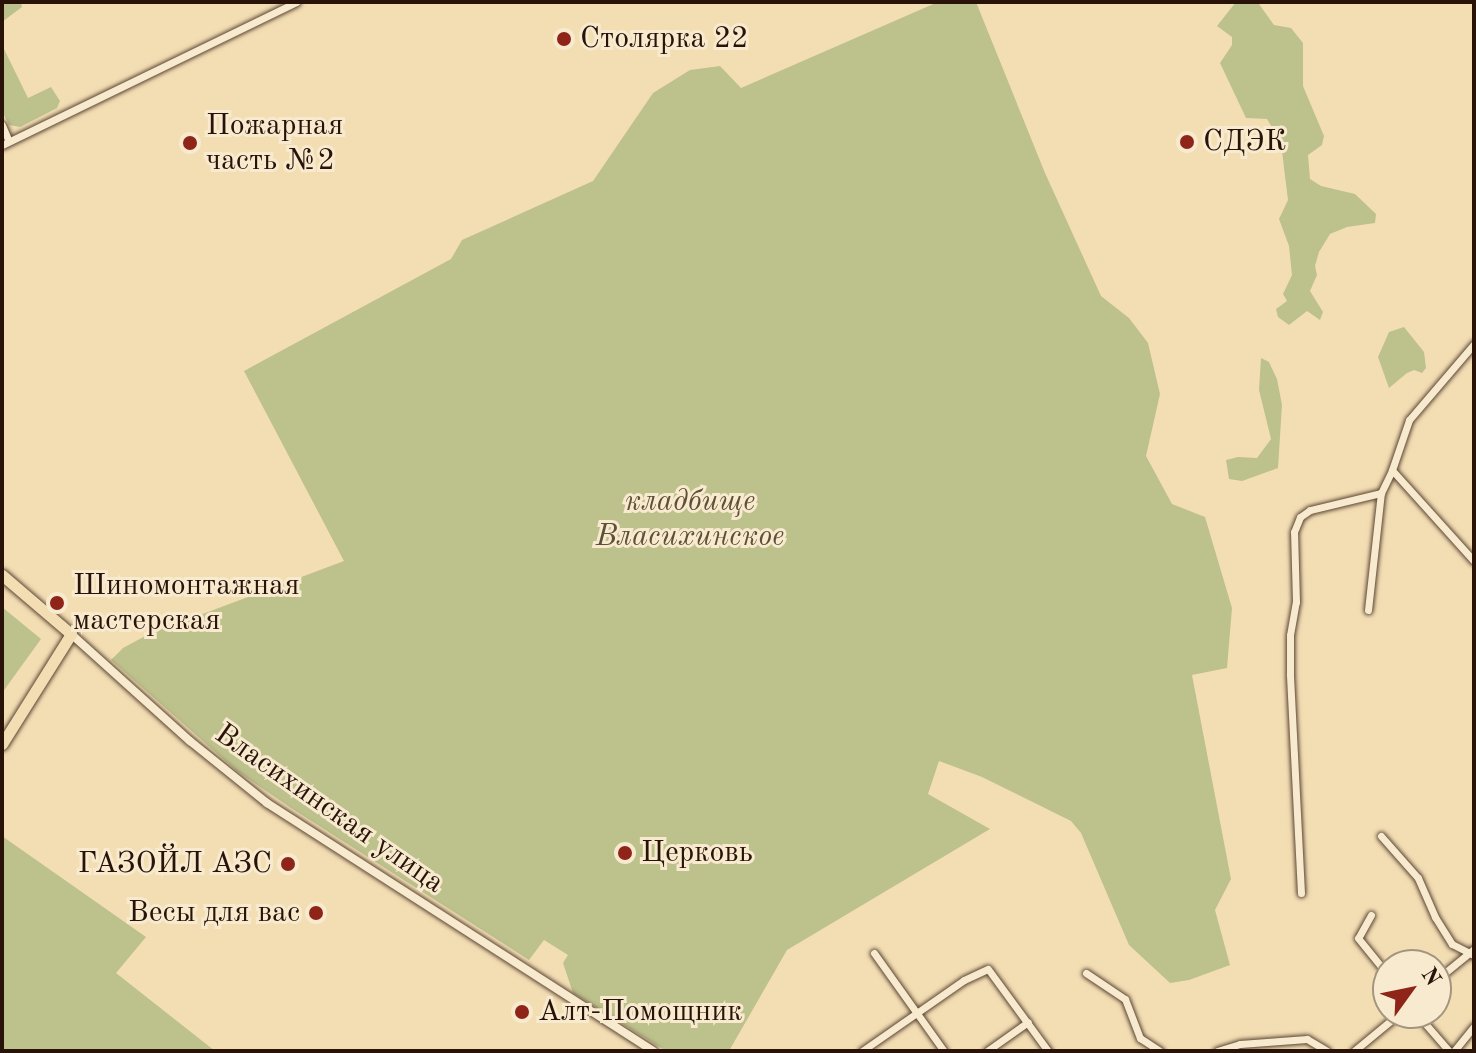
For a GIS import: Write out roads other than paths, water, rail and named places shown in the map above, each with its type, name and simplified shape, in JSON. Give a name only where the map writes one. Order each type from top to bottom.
[{"type":"highway","name":"Власихинская улица","points":[[2,575],[71,634]]},
{"type":"highway","points":[[2,744],[71,634]]},
{"type":"street","points":[[2,125],[5,142],[296,2]]},
{"type":"street","points":[[1368,610],[1381,493],[1409,420],[1474,344]]},
{"type":"street","points":[[1392,470],[1474,561]]},
{"type":"street","points":[[1301,893],[1290,673],[1290,635],[1296,602],[1294,532],[1300,517],[1310,510],[1381,493]]},
{"type":"street","name":"Власихинская улица","points":[[71,634],[179,732],[267,803],[653,1051]]},
{"type":"street","points":[[1381,836],[1418,878],[1443,932],[1456,948],[1472,952]]},
{"type":"street","points":[[1371,915],[1358,938],[1372,955]]},
{"type":"street","points":[[1452,968],[1472,952]]},
{"type":"street","points":[[874,953],[944,1051]]},
{"type":"street","points":[[862,1051],[964,980],[988,969],[1048,1051]]},
{"type":"street","points":[[1086,973],[1125,999],[1140,1038],[1160,1051]]},
{"type":"street","points":[[987,1051],[1028,1022]]},
{"type":"street","points":[[1431,1029],[1452,1051],[1474,1026]]},
{"type":"street","points":[[1354,1051],[1381,1029]]},
{"type":"street","points":[[1217,1051],[1240,1044],[1307,1039],[1327,1051]]},
{"type":"place","name":"Столярка 22","points":[[564,39]]},
{"type":"place","name":"СДЭК","points":[[1187,142]]},
{"type":"place","name":"Пожарная часть №2","points":[[190,143]]},
{"type":"place","name":"Шиномонтажная мастерская","points":[[57,603]]},
{"type":"place","name":"Церковь","points":[[625,853]]},
{"type":"place","name":"ГАЗОЙЛ АЗС","points":[[288,864]]},
{"type":"place","name":"Весы для вас","points":[[316,913]]},
{"type":"place","name":"Алт-Помощник","points":[[522,1012]]},
{"type":"park label","name":"кладбище Власихинское","points":[[690,519]]}]
